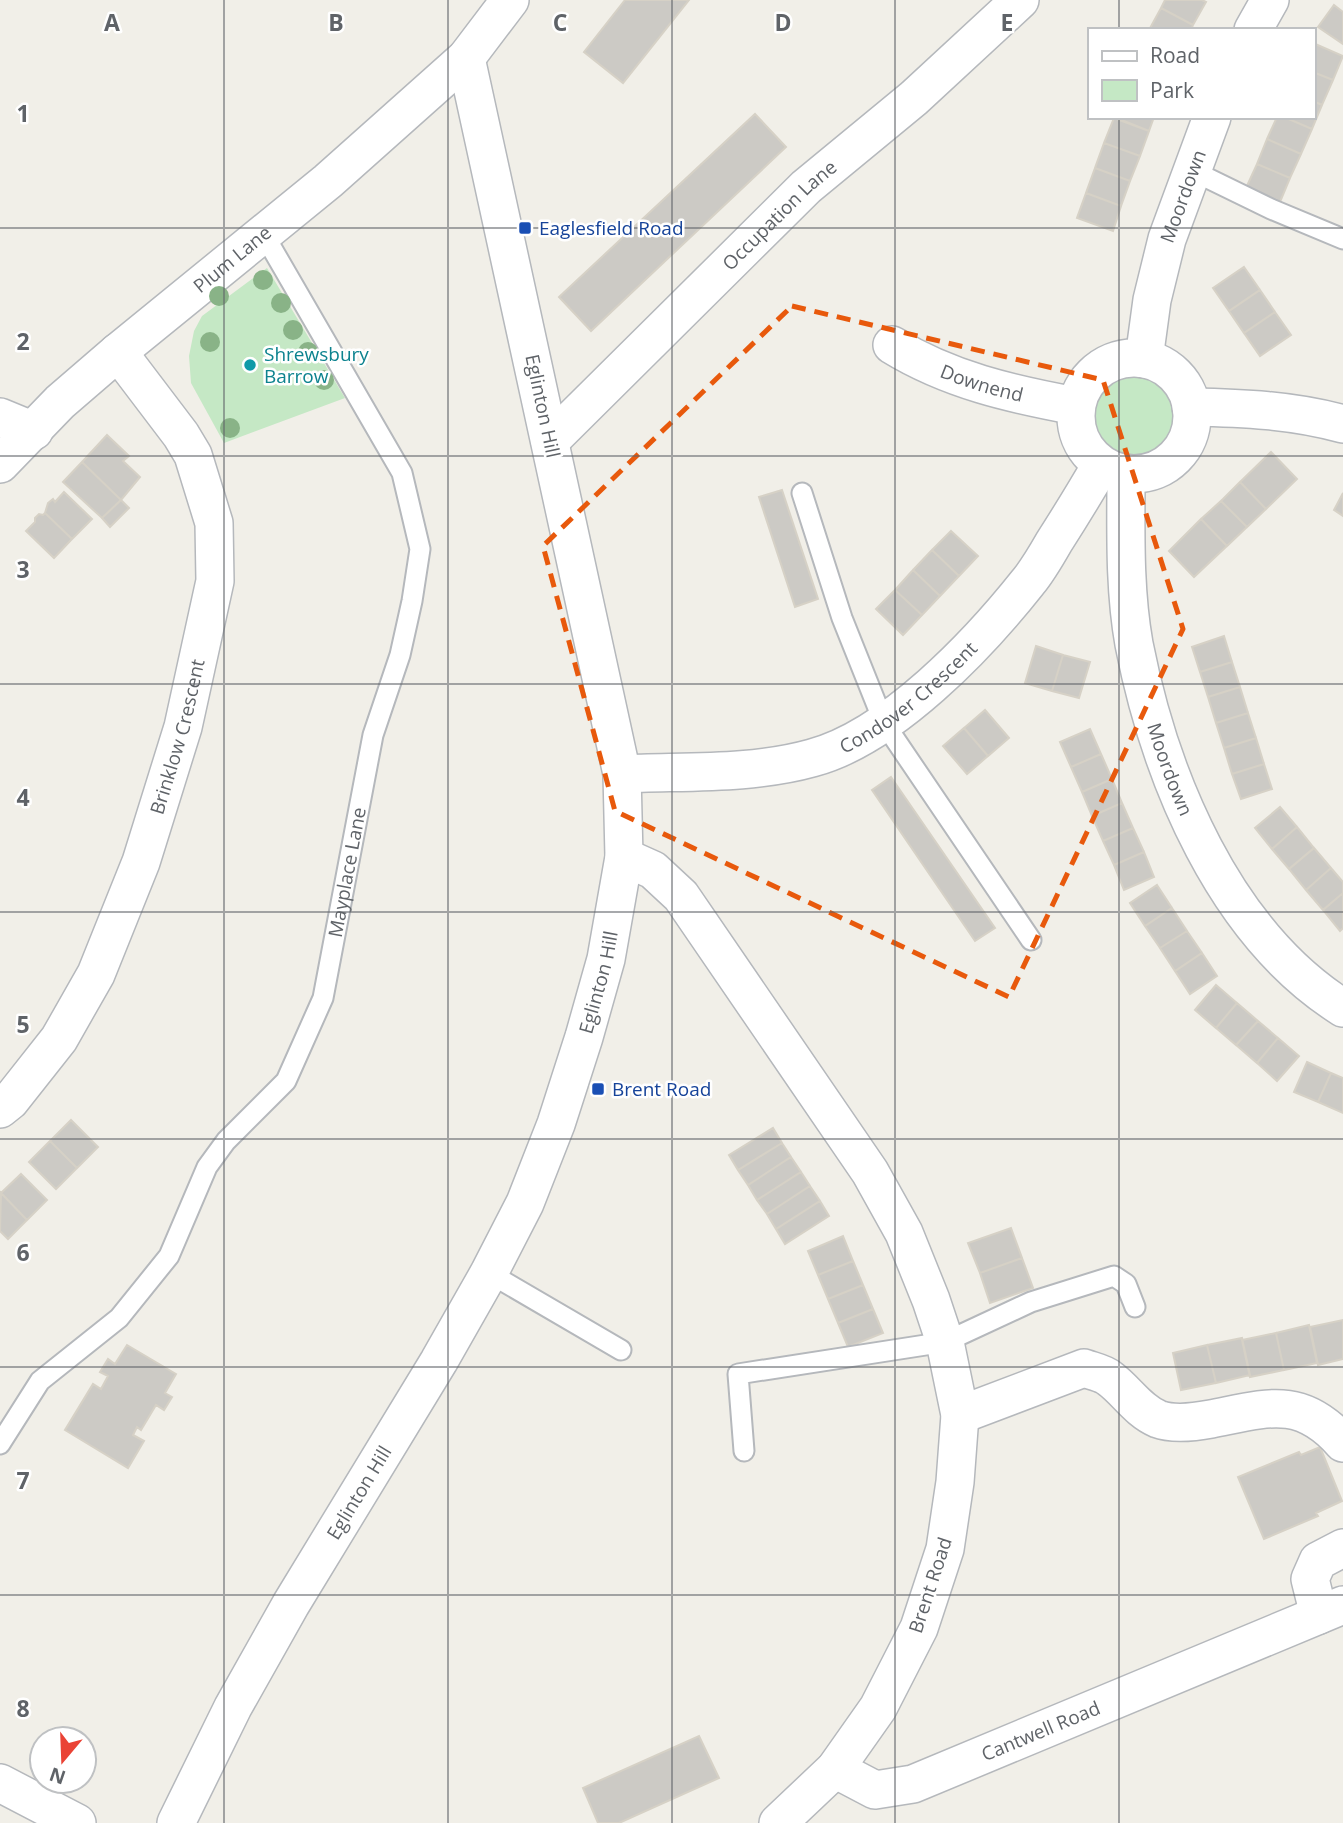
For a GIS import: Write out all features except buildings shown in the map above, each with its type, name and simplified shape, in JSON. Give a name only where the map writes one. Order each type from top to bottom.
[{"type":"street","name":"Occupation Lane","points":[[550,440],[806,187],[914,98],[1020,0]]},
{"type":"street","points":[[1254,28],[1270,0]]},
{"type":"street","name":"Plum Lane","points":[[0,464],[60,402],[338,172],[466,58],[503,4]]},
{"type":"street","name":"Eglinton Hill","points":[[176,1823],[233,1707],[291,1604],[439,1362],[525,1203],[556,1124],[584,1037],[606,959],[624,857],[622,774],[466,58]]},
{"type":"street","name":"Moordown","points":[[1144,359],[1152,300],[1167,239],[1211,119]]},
{"type":"street","name":"Downend","points":[[892,345],[922,363],[966,381],[1024,397],[1076,406]]},
{"type":"street","name":"Brinklow Crescent","points":[[0,1109],[10,1101],[59,1039],[101,962],[141,862],[183,727],[215,581],[214,523],[193,455],[118,352]]},
{"type":"street","points":[[1121,359],[1144,359],[1161,365],[1175,375],[1185,390],[1191,407],[1191,425],[1186,442],[1175,457],[1161,468],[1144,474],[1113,470],[1085,449],[1076,429],[1076,406],[1084,385],[1100,368],[1121,359]]},
{"type":"street","points":[[1191,407],[1251,408],[1320,417],[1343,424]]},
{"type":"street","points":[[0,417],[34,431]]},
{"type":"street","name":"Moordown","points":[[1113,470],[1134,642],[1152,713],[1175,785],[1206,850],[1243,913],[1285,961],[1343,1008]]},
{"type":"street","name":"Condover Crescent","points":[[622,774],[773,766],[814,758],[884,723],[929,687],[977,642],[1030,581],[1113,470]]},
{"type":"street","name":"Brent Road","points":[[624,857],[653,870],[681,896],[870,1172],[904,1233],[945,1342],[960,1415],[956,1482],[945,1549],[919,1629],[878,1708],[835,1769]]},
{"type":"street","points":[[960,1415],[1084,1368],[1108,1377],[1129,1400],[1158,1419],[1191,1423],[1272,1407],[1302,1412],[1328,1426],[1343,1443]]},
{"type":"street","name":"Cantwell Road","points":[[835,1769],[875,1790],[913,1784],[1331,1610],[1310,1579],[1318,1561],[1343,1548]]},
{"type":"street","points":[[778,1823],[835,1769]]},
{"type":"street","points":[[0,1783],[77,1823]]},
{"type":"lane","points":[[1191,170],[1270,209],[1343,239]]},
{"type":"lane","name":"Mayplace Lane","points":[[0,1444],[40,1381],[119,1318],[169,1256],[207,1167],[226,1141],[286,1081],[323,998],[373,735],[400,655],[412,601],[420,549],[402,473],[263,233]]},
{"type":"lane","points":[[802,493],[842,618],[884,723],[1031,940]]},
{"type":"lane","points":[[489,1273],[621,1350]]},
{"type":"lane","points":[[744,1451],[738,1374],[945,1342],[1031,1302],[1114,1276],[1126,1284],[1135,1307]]},
{"type":"highlighted area","points":[[792,306],[1103,380],[1183,629],[1009,997],[615,811],[543,546]]},
{"type":"green space","points":[[267,268],[345,398],[224,443],[191,383],[189,356],[194,331],[202,316]]},
{"type":"green space","points":[[1134,368],[1152,371],[1168,382],[1179,398],[1182,416],[1179,434],[1168,450],[1152,461],[1134,464],[1116,461],[1100,450],[1089,434],[1086,416],[1089,398],[1100,382],[1116,371]]},
{"type":"place","name":"Eaglesfield Road","points":[[525,228]]},
{"type":"place","name":"Shrewsbury Barrow","points":[[250,365]]},
{"type":"place","name":"Brent Road","points":[[598,1089]]}]
